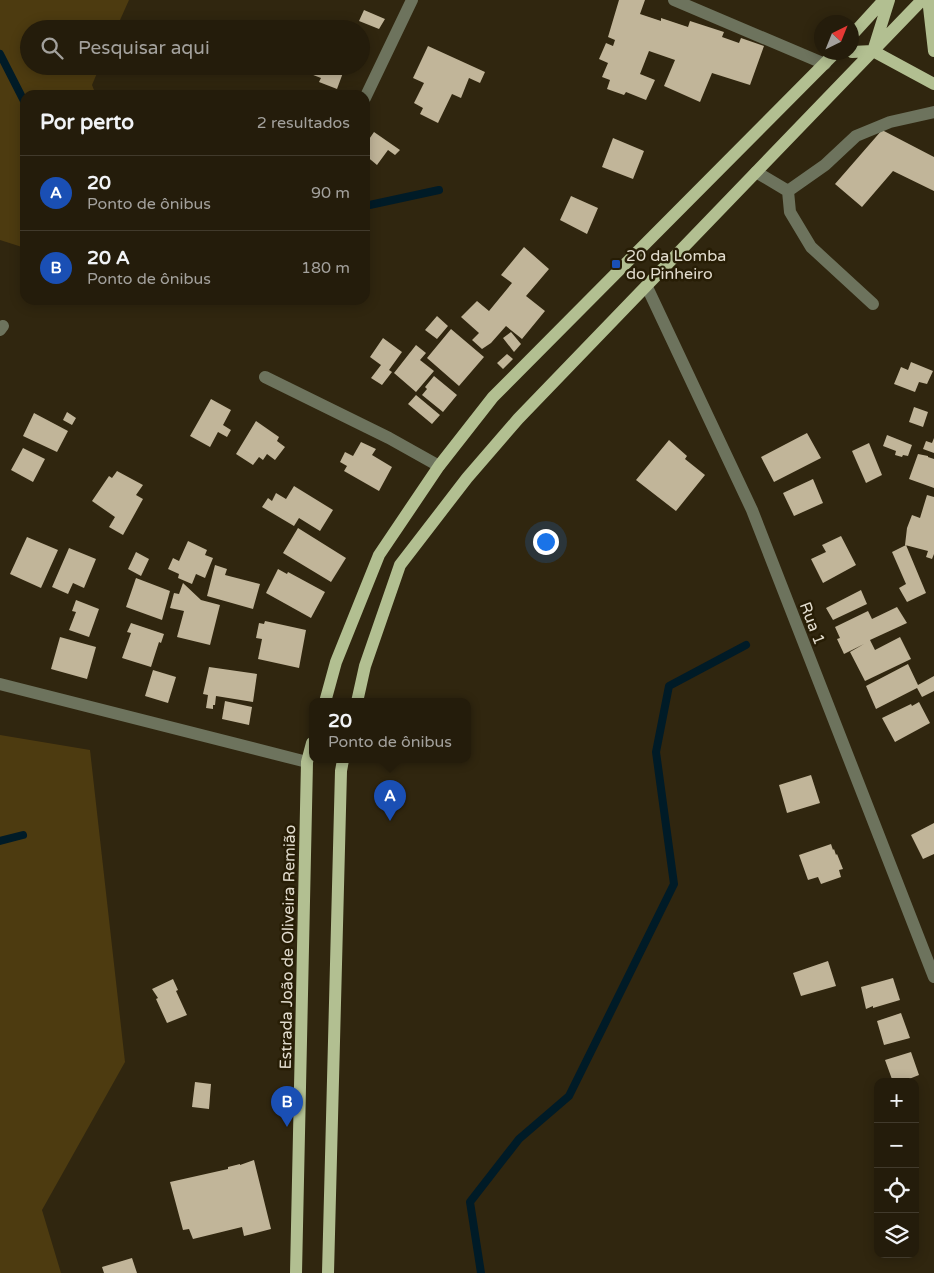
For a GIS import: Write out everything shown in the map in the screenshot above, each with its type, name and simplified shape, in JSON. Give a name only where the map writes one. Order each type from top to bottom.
[{"type":"main road","points":[[859,27],[884,0]]},
{"type":"main road","points":[[874,51],[889,0]]},
{"type":"main road","points":[[358,698],[365,666],[400,565],[467,478],[518,419],[922,0]]},
{"type":"main road","points":[[931,0],[929,7],[934,51]]},
{"type":"main road","points":[[859,52],[874,51],[934,84]]},
{"type":"main road","points":[[325,698],[336,662],[379,555],[439,466],[493,396],[828,60]]},
{"type":"main road","name":"Estrada João de Oliveira Remião","points":[[296,1273],[307,762],[309,754]]},
{"type":"main road","points":[[328,1273],[340,771],[342,763]]},
{"type":"street","points":[[369,90],[412,0]]},
{"type":"street","points":[[674,0],[814,52]]},
{"type":"street","points":[[788,191],[825,165],[856,136],[890,122],[934,112]]},
{"type":"street","points":[[756,172],[788,191]]},
{"type":"street","points":[[788,191],[790,212],[810,247],[873,304]]},
{"type":"street","name":"Rua 1","points":[[646,287],[752,510],[934,977]]},
{"type":"street","points":[[266,377],[389,438],[439,466]]},
{"type":"street","points":[[0,684],[307,762]]},
{"type":"shaded area","points":[[0,0],[129,0],[120,20],[20,20],[20,75],[96,75],[92,85],[94,90],[20,90],[20,246],[0,240]]},
{"type":"shaded area","points":[[0,735],[90,750],[125,1062],[42,1210],[61,1273],[0,1273]]},
{"type":"building","points":[[619,0],[645,0],[640,14],[661,21],[661,18],[688,27],[690,21],[724,32],[722,37],[739,43],[741,38],[764,46],[750,85],[712,73],[700,102],[664,86],[675,60],[649,51],[640,74],[655,80],[646,100],[626,92],[624,95],[607,89],[610,80],[602,77],[608,63],[599,59],[606,43],[613,46],[615,40],[608,37]]},
{"type":"building","points":[[364,10],[385,19],[379,29],[370,25],[370,20],[359,20]]},
{"type":"building","points":[[428,46],[485,72],[480,83],[469,78],[461,98],[452,94],[438,123],[420,114],[423,108],[414,103],[424,83],[413,78]]},
{"type":"building","points":[[313,75],[342,75],[337,89],[319,82],[321,78]]},
{"type":"building","points":[[882,130],[934,157],[934,191],[893,171],[862,207],[835,184]]},
{"type":"building","points":[[374,132],[400,150],[395,155],[388,150],[377,165],[370,159],[370,138]]},
{"type":"building","points":[[613,138],[644,151],[633,179],[602,167]]},
{"type":"building","points":[[571,196],[598,208],[587,234],[560,220]]},
{"type":"building","points":[[524,247],[549,269],[526,296],[545,311],[522,339],[506,326],[491,343],[482,349],[472,340],[479,333],[461,317],[477,301],[489,311],[512,283],[501,275]]},
{"type":"building","points":[[437,316],[448,326],[437,339],[425,330]]},
{"type":"building","points":[[451,329],[484,357],[459,386],[427,358]]},
{"type":"building","points":[[511,332],[521,344],[514,352],[503,338]]},
{"type":"building","points":[[383,338],[402,352],[389,370],[392,372],[382,385],[371,378],[381,365],[370,357]]},
{"type":"building","points":[[416,345],[426,353],[420,360],[434,371],[416,392],[394,373]]},
{"type":"building","points":[[507,354],[513,359],[503,369],[497,363]]},
{"type":"building","points":[[911,362],[933,371],[927,384],[919,382],[915,392],[894,384],[901,367],[908,370]]},
{"type":"building","points":[[434,376],[457,395],[443,412],[422,395],[427,389],[425,387]]},
{"type":"building","points":[[416,395],[440,415],[432,424],[408,404]]},
{"type":"building","points":[[211,399],[231,410],[223,425],[231,430],[227,437],[218,432],[210,447],[190,436]]},
{"type":"building","points":[[914,407],[928,412],[923,427],[909,422]]},
{"type":"building","points":[[67,412],[76,418],[72,425],[63,420]]},
{"type":"building","points":[[34,413],[68,431],[57,452],[23,436]]},
{"type":"building","points":[[256,421],[279,437],[277,441],[285,447],[275,460],[267,454],[263,460],[259,457],[253,465],[236,454]]},
{"type":"building","points":[[807,433],[821,458],[774,482],[761,457]]},
{"type":"building","points":[[887,435],[912,445],[908,456],[895,455],[896,451],[883,446]]},
{"type":"building","points":[[934,438],[934,453],[923,449],[926,441],[932,443]]},
{"type":"building","points":[[669,440],[687,456],[685,459],[705,475],[676,511],[636,480]]},
{"type":"building","points":[[361,442],[376,449],[372,455],[392,467],[379,491],[344,471],[347,466],[340,462],[345,452],[353,456]]},
{"type":"building","points":[[869,443],[882,475],[866,483],[852,451]]},
{"type":"building","points":[[23,448],[45,459],[33,482],[11,470]]},
{"type":"building","points":[[918,454],[934,459],[934,488],[909,479]]},
{"type":"building","points":[[117,471],[143,485],[136,495],[143,499],[123,535],[109,527],[115,517],[92,501],[109,476],[112,478]]},
{"type":"building","points":[[813,479],[823,503],[794,516],[783,493]]},
{"type":"building","points":[[294,486],[333,510],[320,531],[299,518],[294,526],[262,507],[268,498],[272,501],[276,493],[286,499]]},
{"type":"building","points":[[927,495],[934,497],[934,554],[932,559],[926,557],[928,551],[905,545],[907,528],[912,515],[920,518]]},
{"type":"building","points":[[298,528],[346,558],[331,582],[283,553]]},
{"type":"building","points":[[841,536],[856,565],[823,583],[811,559],[826,552],[822,545]]},
{"type":"building","points":[[27,537],[58,550],[41,588],[10,574]]},
{"type":"building","points":[[188,541],[207,550],[205,555],[213,558],[205,578],[196,574],[192,584],[178,578],[179,574],[168,569],[173,558],[179,561]]},
{"type":"building","points":[[906,545],[926,593],[907,602],[899,588],[906,584],[892,552]]},
{"type":"building","points":[[69,548],[96,559],[84,588],[73,583],[68,594],[52,587]]},
{"type":"building","points":[[136,552],[149,559],[141,576],[128,569]]},
{"type":"building","points":[[215,565],[227,569],[225,575],[260,584],[253,609],[207,596]]},
{"type":"building","points":[[278,569],[287,574],[288,572],[325,592],[311,618],[266,593]]},
{"type":"building","points":[[136,578],[170,591],[162,620],[126,607]]},
{"type":"building","points":[[183,583],[201,600],[220,605],[210,645],[177,637],[184,611],[170,608],[174,593],[179,594]]},
{"type":"building","points":[[861,590],[867,604],[833,620],[826,608]]},
{"type":"building","points":[[76,600],[99,609],[89,637],[69,630],[76,612],[72,611]]},
{"type":"building","points":[[897,607],[907,623],[870,640],[875,650],[900,637],[911,659],[865,681],[850,652],[864,644],[844,654],[837,639],[840,638],[835,627],[868,611],[872,619]]},
{"type":"building","points":[[265,621],[306,630],[299,668],[258,659],[262,639],[256,638],[259,623],[264,624]]},
{"type":"building","points":[[131,623],[164,634],[161,643],[159,642],[151,667],[122,658],[131,633],[127,632]]},
{"type":"building","points":[[60,637],[96,647],[87,679],[51,669]]},
{"type":"building","points":[[908,664],[918,685],[934,676],[934,691],[922,697],[917,688],[876,709],[866,686]]},
{"type":"building","points":[[209,667],[257,674],[253,702],[216,696],[213,709],[206,708],[208,695],[203,694]]},
{"type":"building","points":[[153,670],[176,677],[168,703],[145,696]]},
{"type":"building","points":[[225,701],[252,707],[249,725],[222,719]]},
{"type":"building","points":[[919,702],[930,723],[895,742],[882,718]]},
{"type":"building","points":[[811,775],[820,803],[787,813],[779,785]]},
{"type":"building","points":[[934,823],[934,854],[923,859],[911,835]]},
{"type":"building","points":[[831,844],[843,869],[839,870],[841,877],[821,884],[818,877],[808,880],[799,855]]},
{"type":"building","points":[[828,961],[836,986],[801,996],[793,973]]},
{"type":"building","points":[[893,978],[900,1000],[866,1009],[861,987]]},
{"type":"building","points":[[173,979],[178,990],[176,991],[187,1015],[167,1023],[156,999],[158,998],[152,989]]},
{"type":"building","points":[[901,1013],[910,1038],[884,1045],[877,1021]]},
{"type":"building","points":[[911,1052],[919,1075],[912,1078],[892,1078],[885,1060]]},
{"type":"building","points":[[195,1082],[211,1084],[209,1109],[192,1107]]},
{"type":"building","points":[[254,1160],[271,1229],[244,1236],[242,1227],[193,1239],[189,1229],[183,1230],[170,1182],[228,1169],[228,1167]]},
{"type":"building","points":[[132,1258],[137,1273],[104,1273],[102,1267]]},
{"type":"waterway","points":[[0,54],[20,93]]},
{"type":"waterway","points":[[370,205],[439,190]]},
{"type":"waterway","points":[[481,1273],[470,1202],[519,1139],[569,1096],[674,884],[656,752],[669,686],[746,645]]},
{"type":"waterway","points":[[0,841],[23,835]]},
{"type":"place","name":"20 da Lomba do Pinheiro","points":[[616,264]]},
{"type":"place","name":"20","points":[[390,821]]},
{"type":"place","name":"20 A","points":[[287,1127]]}]
